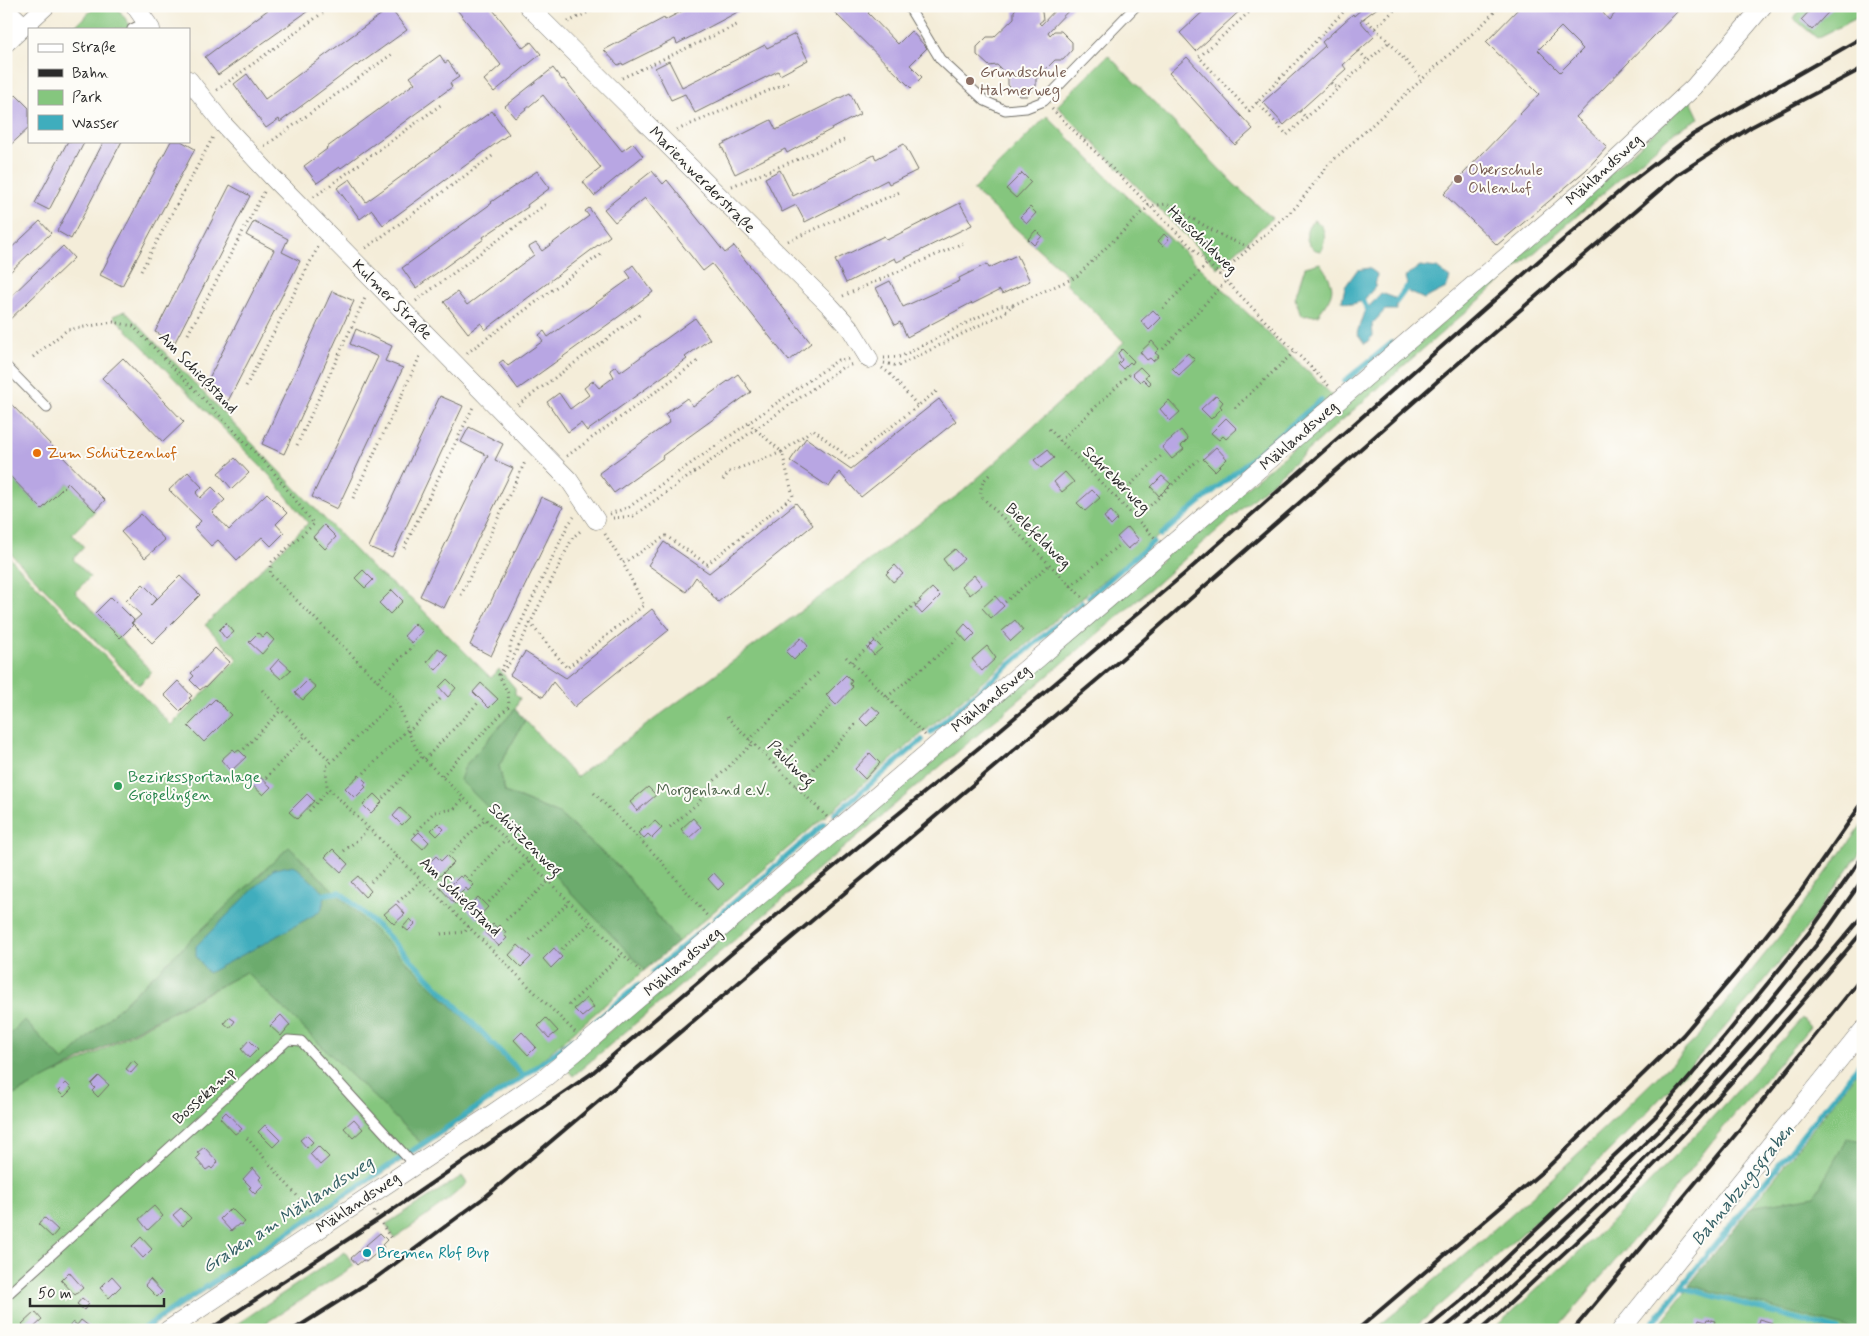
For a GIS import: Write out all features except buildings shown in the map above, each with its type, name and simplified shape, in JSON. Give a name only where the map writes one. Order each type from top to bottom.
[{"type":"street","points":[[6,43],[46,6]]},
{"type":"street","points":[[135,6],[143,26]]},
{"type":"street","name":"Marienwerderstraße","points":[[528,6],[718,197],[830,306],[850,328],[869,359]]},
{"type":"street","name":"Mählandsweg","points":[[168,1330],[546,1077],[1342,399],[1592,182],[1694,87],[1763,6]]},
{"type":"street","points":[[6,9],[24,26]]},
{"type":"street","name":"Kulmer Straße","points":[[190,81],[224,125],[252,156],[569,480],[600,526]]},
{"type":"street","points":[[1621,1330],[1863,1030]]},
{"type":"lane","points":[[908,6],[940,59],[985,101],[1005,110],[1026,108],[1044,101],[1136,6]]},
{"type":"lane","points":[[6,366],[47,408]]},
{"type":"lane","name":"Bossekamp","points":[[6,1296],[288,1040],[301,1041],[414,1165]]},
{"type":"path","points":[[205,101],[219,88],[332,6]]},
{"type":"path","points":[[553,31],[601,6]]},
{"type":"path","points":[[1256,6],[1199,56],[1248,111],[1349,6]]},
{"type":"path","points":[[1353,6],[1359,12]]},
{"type":"path","points":[[1219,275],[1296,207],[1329,164],[1500,6]]},
{"type":"path","points":[[1375,28],[1396,7]]},
{"type":"path","points":[[1364,18],[1389,42],[1422,79]]},
{"type":"path","points":[[609,87],[627,75],[739,24]]},
{"type":"path","points":[[1256,102],[1287,136],[1389,42]]},
{"type":"path","points":[[1358,51],[1368,61]]},
{"type":"path","points":[[252,156],[392,54]]},
{"type":"path","points":[[662,140],[681,128],[789,82]]},
{"type":"path","points":[[1331,83],[1338,89]]},
{"type":"path","name":"Hauschildweg","points":[[1044,101],[1342,399]]},
{"type":"path","points":[[302,208],[442,104]]},
{"type":"path","points":[[1300,111],[1306,118]]},
{"type":"path","points":[[141,271],[214,135],[224,125]]},
{"type":"path","points":[[718,197],[736,184],[847,139]]},
{"type":"path","points":[[352,259],[495,154]]},
{"type":"path","points":[[188,334],[265,190],[274,179]]},
{"type":"path","points":[[775,251],[789,240],[902,191]]},
{"type":"path","points":[[404,312],[546,204]]},
{"type":"path","points":[[499,675],[512,660],[573,537],[633,516],[843,367],[869,359],[898,366],[1004,312],[1013,305],[1076,277],[1149,206],[1167,204],[1226,238],[1249,247]]},
{"type":"path","points":[[246,386],[318,246],[328,235]]},
{"type":"path","points":[[830,306],[845,294],[963,243]]},
{"type":"path","points":[[456,365],[468,352],[601,254]]},
{"type":"path","points":[[1163,308],[1207,264]]},
{"type":"path","points":[[1163,349],[1226,281]]},
{"type":"path","points":[[297,445],[365,299],[376,284]]},
{"type":"path","points":[[600,526],[838,360],[900,357],[1000,306],[1013,305]]},
{"type":"path","points":[[505,415],[642,313]]},
{"type":"path","name":"Am Schießstand","points":[[33,357],[67,330],[113,322],[133,326],[271,469],[314,524]]},
{"type":"path","points":[[353,498],[429,337]]},
{"type":"path","points":[[1234,408],[1294,351]]},
{"type":"path","points":[[869,359],[889,373],[918,406]]},
{"type":"path","points":[[555,466],[571,452],[698,361]]},
{"type":"path","points":[[1060,441],[1130,374]]},
{"type":"path","points":[[404,548],[470,410],[482,391]]},
{"type":"path","points":[[724,480],[728,472],[782,452],[813,429],[850,460],[937,391]]},
{"type":"path","points":[[623,563],[666,536],[708,564],[792,496],[782,452],[748,423]]},
{"type":"path","name":"Schreberweg","points":[[1048,429],[1166,549]]},
{"type":"path","points":[[461,594],[534,444]]},
{"type":"path","points":[[1116,498],[1162,455]]},
{"type":"path","points":[[1136,519],[1198,460]]},
{"type":"path","name":"Bielefeldweg","points":[[989,475],[983,481],[980,488],[981,496],[1095,610]]},
{"type":"path","points":[[499,675],[510,652],[510,645],[568,525],[584,502]]},
{"type":"path","name":"Schützenweg","points":[[314,524],[272,562],[270,574],[396,699],[412,744],[423,758],[655,986]]},
{"type":"path","points":[[530,623],[567,668],[644,605],[623,563],[600,526]]},
{"type":"path","points":[[1071,586],[1120,544]]},
{"type":"path","points":[[1005,602],[1049,565]]},
{"type":"path","points":[[852,662],[918,601]]},
{"type":"path","points":[[887,697],[959,638]]},
{"type":"path","points":[[376,681],[412,646]]},
{"type":"path","points":[[846,657],[936,746]]},
{"type":"path","points":[[670,827],[698,803],[714,781],[820,671]]},
{"type":"path","points":[[442,776],[509,706],[508,693],[499,675]]},
{"type":"path","points":[[262,690],[331,762]]},
{"type":"path","points":[[309,811],[329,789],[327,787],[326,767],[396,699]]},
{"type":"path","points":[[364,773],[440,699]]},
{"type":"path","points":[[383,798],[479,702]]},
{"type":"path","points":[[774,764],[831,706]]},
{"type":"path","points":[[244,749],[281,710]]},
{"type":"path","name":"Pauliweg","points":[[727,717],[838,828]]},
{"type":"path","points":[[796,787],[857,723]]},
{"type":"path","points":[[266,778],[305,736]]},
{"type":"path","name":"Am Schießstand","points":[[329,789],[572,1027],[584,1045]]},
{"type":"path","points":[[594,794],[659,859],[719,930]]},
{"type":"path","points":[[415,834],[434,812],[454,809],[464,798]]},
{"type":"path","points":[[450,853],[485,819]]},
{"type":"path","points":[[344,851],[361,837],[368,828]]},
{"type":"path","points":[[470,875],[506,839]]},
{"type":"path","points":[[371,882],[398,856]]},
{"type":"path","points":[[489,902],[528,861]]},
{"type":"path","points":[[398,902],[422,880]]},
{"type":"path","points":[[506,920],[549,881]]},
{"type":"path","points":[[530,940],[569,902]]},
{"type":"path","points":[[562,949],[591,923]]},
{"type":"path","points":[[441,934],[465,932],[469,926]]},
{"type":"path","points":[[569,1005],[622,954]]},
{"type":"path","points":[[247,1138],[308,1209]]},
{"type":"path","points":[[366,1198],[391,1239]]},
{"type":"green space","points":[[96,6],[116,6],[132,28],[73,28]]},
{"type":"green space","points":[[1803,6],[1863,6],[1863,15],[1817,38],[1793,18]]},
{"type":"green space","points":[[1108,55],[1235,185],[1272,218],[1218,268],[1057,106]]},
{"type":"green space","points":[[1690,99],[1699,118],[1674,132],[1408,362],[1153,587],[573,1076],[566,1068],[1248,486],[1408,353],[1556,224]]},
{"type":"green space","name":"Morgenland e.V.","points":[[1047,116],[1148,217],[1333,396],[1068,609],[678,942],[622,870],[559,814],[505,792],[499,766],[525,720],[576,777],[962,492],[1124,342],[1067,284],[1066,274],[973,190]]},
{"type":"green space","points":[[1314,220],[1321,226],[1324,234],[1321,251],[1311,247],[1307,238],[1308,228]]},
{"type":"green space","points":[[1320,263],[1329,278],[1332,290],[1331,295],[1318,315],[1301,316],[1295,298],[1305,267]]},
{"type":"green space","points":[[125,311],[374,570],[416,603],[491,678],[499,669],[515,688],[515,694],[520,698],[515,709],[465,766],[461,780],[645,970],[523,1076],[289,847],[63,1061],[24,1020],[6,1038],[6,554],[171,725],[238,659],[205,625],[308,523],[271,477],[113,316]]},
{"type":"green space","points":[[6,472],[42,509],[68,483],[95,511],[72,534],[84,547],[73,559],[90,577],[75,592],[152,672],[139,685],[6,549]]},
{"type":"green space","points":[[515,709],[525,720],[499,766],[505,792],[559,814],[622,870],[678,942],[645,970],[512,831],[460,780],[465,766]]},
{"type":"green space","points":[[1863,823],[1863,848],[1805,930],[1749,1000],[1690,1067],[1629,1131],[1549,1210],[1412,1330],[1374,1330],[1460,1259],[1547,1183],[1699,1036],[1786,928]]},
{"type":"green space","points":[[289,847],[523,1076],[478,1110],[424,1146],[246,972],[6,1099],[6,1038],[24,1020],[63,1061]]},
{"type":"green space","points":[[246,972],[424,1146],[146,1330],[6,1330],[6,1099],[82,1061]]},
{"type":"green space","points":[[1802,1018],[1810,1027],[1717,1135],[1653,1217],[1555,1330],[1492,1330],[1604,1229],[1708,1122]]},
{"type":"green space","points":[[1863,1065],[1863,1330],[1655,1330]]},
{"type":"green space","points":[[1847,1138],[1863,1141],[1863,1330],[1856,1330],[1689,1285],[1751,1207],[1815,1196]]},
{"type":"green space","points":[[462,1176],[467,1183],[459,1191],[394,1238],[386,1224]]},
{"type":"green space","points":[[345,1252],[354,1266],[255,1330],[228,1330]]},
{"type":"water","points":[[1420,266],[1437,268],[1450,278],[1446,288],[1424,299],[1409,292],[1405,277]]},
{"type":"water","points":[[1369,268],[1377,274],[1375,287],[1363,301],[1352,304],[1342,301],[1345,287],[1357,270]]},
{"type":"water","points":[[1381,293],[1395,298],[1397,310],[1385,310],[1372,324],[1373,336],[1365,344],[1357,333],[1364,312]]},
{"type":"water","points":[[294,865],[326,894],[321,911],[208,973],[196,956],[196,946],[274,869]]},
{"type":"waterway","points":[[1396,302],[1407,287]]},
{"type":"waterway","points":[[1363,301],[1367,308]]},
{"type":"waterway","name":"Graben am Mählandsweg","points":[[1345,381],[1392,343]]},
{"type":"waterway","name":"Graben am Mählandsweg","points":[[1161,535],[1321,400]]},
{"type":"waterway","name":"Graben am Mählandsweg","points":[[1089,597],[1153,542]]},
{"type":"waterway","name":"Graben am Mählandsweg","points":[[931,732],[1082,603]]},
{"type":"waterway","name":"Graben am Mählandsweg","points":[[835,814],[922,740]]},
{"type":"waterway","name":"Graben am Mählandsweg","points":[[716,918],[824,824]]},
{"type":"waterway","points":[[326,894],[340,892],[387,935],[524,1076]]},
{"type":"waterway","name":"Graben am Mählandsweg","points":[[653,972],[709,924]]},
{"type":"waterway","name":"Graben am Mählandsweg","points":[[582,1033],[638,985]]},
{"type":"waterway","name":"Graben am Mählandsweg","points":[[409,1153],[524,1076],[574,1039]]},
{"type":"waterway","name":"Bahnabzugsgraben","points":[[1647,1330],[1863,1060]]},
{"type":"waterway","name":"Graben am Mählandsweg","points":[[141,1330],[401,1158]]},
{"type":"waterway","points":[[1681,1287],[1838,1330]]},
{"type":"railway","points":[[209,1330],[379,1219],[591,1074],[808,888],[987,741],[1183,575],[1627,185],[1692,135],[1863,37]]},
{"type":"railway","points":[[293,1330],[377,1277],[485,1197],[1131,651],[1440,379],[1677,175],[1751,127],[1863,68]]},
{"type":"railway","points":[[1357,1330],[1549,1166],[1683,1035],[1741,967],[1801,891],[1863,802]]},
{"type":"railway","points":[[1425,1330],[1462,1300],[1657,1115],[1725,1036],[1811,930],[1863,856]]},
{"type":"railway","points":[[1442,1330],[1469,1308],[1578,1208],[1663,1126],[1752,1024],[1818,943],[1863,879]]},
{"type":"railway","points":[[1461,1330],[1576,1226],[1662,1141],[1704,1097],[1863,915]]},
{"type":"railway","points":[[1480,1330],[1592,1227],[1673,1146],[1863,931]]},
{"type":"railway","points":[[1573,1330],[1736,1134],[1863,976]]},
{"type":"place","name":"Grundschule Halmerweg","points":[[970,81]]},
{"type":"place","name":"Oberschule Ohlenhof","points":[[1458,179]]},
{"type":"place","name":"Zum Schützenhof","points":[[37,453]]},
{"type":"place","name":"Bezirkssportanlage Gröpelingen","points":[[118,786]]},
{"type":"place","name":"Bremen Rbf Bvp","points":[[367,1253]]}]
